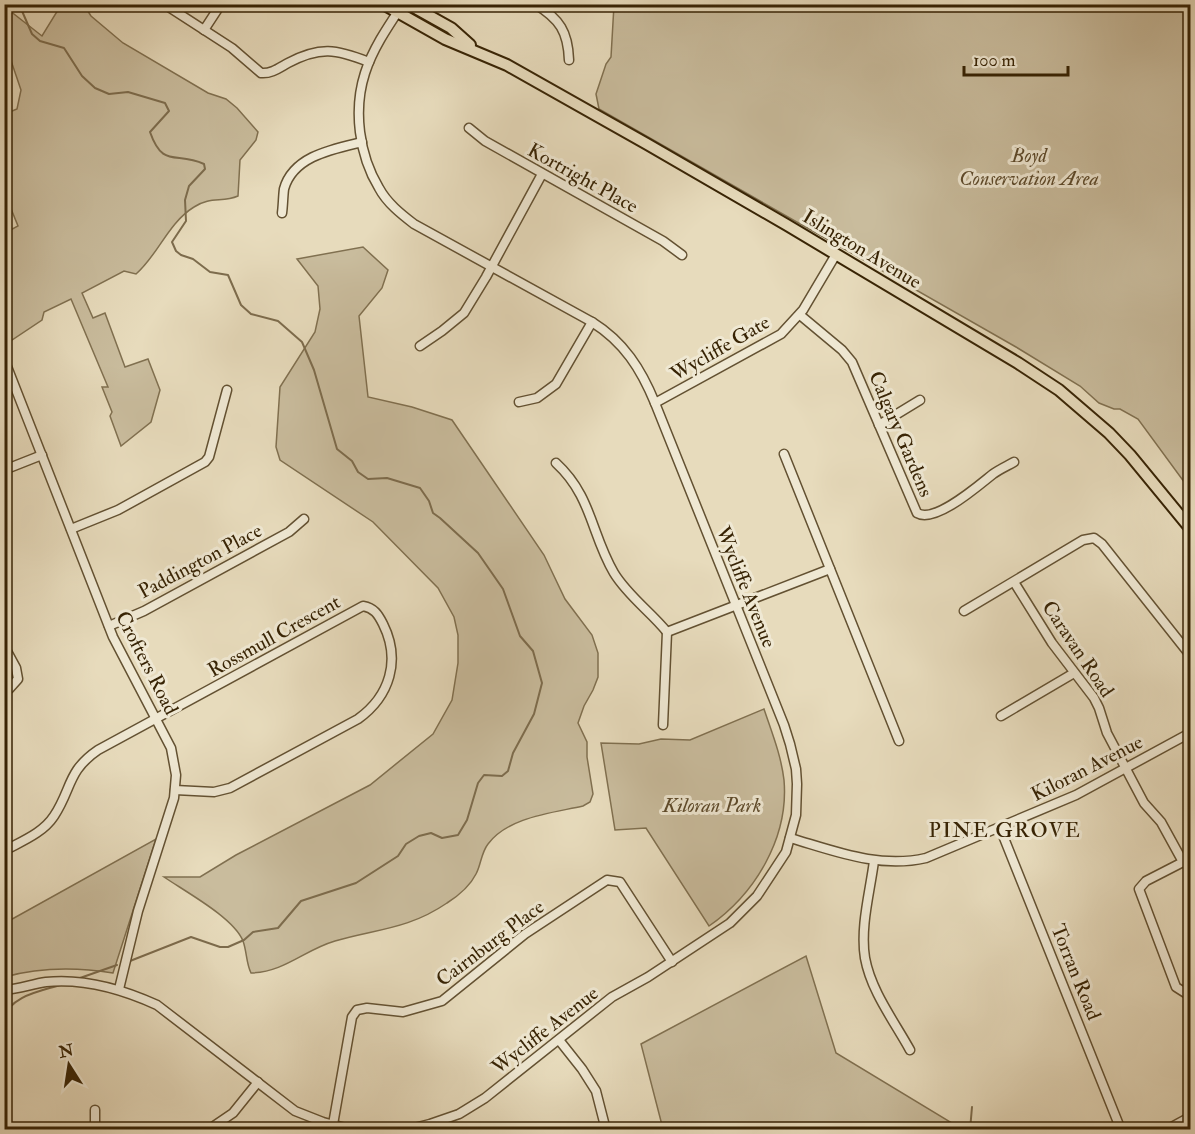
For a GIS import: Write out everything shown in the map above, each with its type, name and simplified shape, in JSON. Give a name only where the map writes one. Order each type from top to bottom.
[{"type":"main road","name":"Islington Avenue","points":[[383,4],[400,9],[445,39],[507,65],[647,144],[1018,363],[1080,407],[1130,455],[1191,528]]},
{"type":"main road","name":"Islington Avenue","points":[[408,4],[451,28],[477,51]]},
{"type":"street","points":[[164,4],[232,48],[261,73],[267,74],[301,56],[318,51],[339,51],[369,62]]},
{"type":"street","points":[[204,30],[220,4]]},
{"type":"street","points":[[535,4],[550,14],[564,30],[568,43],[569,60]]},
{"type":"street","name":"Wycliffe Avenue","points":[[400,9],[369,62],[360,97],[359,124],[362,142],[379,189],[394,207],[414,224],[592,322],[614,337],[626,349],[655,403],[790,744],[796,769],[797,800],[786,852],[757,896],[730,923],[672,962],[612,998],[485,1098],[459,1114],[406,1130]]},
{"type":"street","name":"Kortright Place","points":[[469,128],[485,141],[663,241],[682,255]]},
{"type":"street","points":[[282,213],[285,188],[293,171],[312,156],[362,142]]},
{"type":"street","points":[[420,346],[464,312],[542,174]]},
{"type":"street","name":"Wycliffe Gate","points":[[655,403],[777,337],[800,315],[835,256]]},
{"type":"street","name":"Calgary Gardens","points":[[800,315],[842,350],[852,362],[909,498],[921,516],[961,500],[996,472],[1014,462]]},
{"type":"street","points":[[519,402],[537,398],[556,384],[592,322]]},
{"type":"street","name":"Crofters Road","points":[[4,358],[109,626],[171,748],[175,765],[176,790],[138,911],[119,989]]},
{"type":"street","points":[[71,529],[118,510],[205,462],[209,457],[227,390]]},
{"type":"street","points":[[879,425],[920,400]]},
{"type":"street","points":[[784,454],[899,741]]},
{"type":"street","points":[[4,470],[42,455]]},
{"type":"street","points":[[556,463],[570,477],[581,494],[608,561],[621,582],[667,632],[663,725]]},
{"type":"street","name":"Paddington Place","points":[[109,626],[144,611],[289,532],[304,519]]},
{"type":"street","points":[[964,611],[1083,540],[1094,538],[1102,544],[1191,655]]},
{"type":"street","points":[[667,632],[830,569]]},
{"type":"street","name":"Caravan Road","points":[[1014,582],[1052,643],[1100,708],[1107,733],[1144,803],[1161,822],[1187,860]]},
{"type":"street","name":"Rossmull Crescent","points":[[156,719],[363,606],[376,612],[385,628],[391,647],[392,668],[384,691],[369,711],[230,788],[214,792],[176,790]]},
{"type":"street","points":[[4,646],[16,668],[18,679],[4,692]]},
{"type":"street","points":[[1001,716],[1074,673]]},
{"type":"street","points":[[4,851],[32,837],[48,824],[75,770],[88,756],[156,719]]},
{"type":"street","name":"Kiloran Avenue","points":[[790,838],[874,861],[900,862],[926,858],[1076,795],[1191,733]]},
{"type":"street","name":"Torran Road","points":[[1000,828],[1121,1130]]},
{"type":"street","points":[[1187,860],[1146,882],[1139,889],[1176,987],[1188,994],[1191,993]]},
{"type":"street","points":[[874,861],[864,934],[865,958],[878,994],[910,1050]]},
{"type":"street","name":"Cairnburg Place","points":[[333,1127],[352,1017],[357,1010],[367,1008],[403,1012],[442,1001],[525,934],[607,879],[620,882],[672,962]]},
{"type":"street","points":[[7,992],[36,984],[59,981],[84,982],[119,989],[157,1005],[295,1111],[333,1127],[353,1130]]},
{"type":"street","points":[[559,1040],[596,1091],[606,1130]]},
{"type":"street","points":[[208,1130],[233,1113],[258,1082]]},
{"type":"street","points":[[95,1110],[95,1130]]},
{"type":"street","points":[[1166,1130],[1191,1117]]},
{"type":"green space","points":[[61,5],[84,5],[91,16],[123,43],[208,93],[226,99],[258,132],[256,140],[240,160],[238,196],[206,202],[194,207],[170,230],[151,258],[136,274],[124,271],[82,293],[93,318],[105,313],[125,367],[148,359],[160,390],[151,422],[121,446],[110,416],[112,412],[102,387],[108,387],[71,299],[44,312],[42,320],[12,340],[9,340],[5,329],[5,233],[18,226],[5,194],[5,114],[17,109],[21,90],[5,43],[5,7],[42,36]]},
{"type":"green space","name":"Boyd Conservation Area","points":[[614,5],[1190,5],[1190,490],[1138,419],[1120,409],[1099,403],[1080,386],[1016,347],[599,109],[596,94],[606,64],[611,57]]},
{"type":"green space","points":[[363,247],[388,270],[382,288],[359,316],[368,397],[412,407],[452,420],[544,555],[565,599],[592,635],[598,653],[598,677],[578,723],[587,742],[593,794],[590,802],[583,806],[519,822],[497,835],[488,844],[478,870],[470,883],[433,912],[406,923],[335,941],[274,969],[251,973],[243,941],[230,923],[164,877],[200,877],[236,855],[370,785],[433,734],[452,700],[458,663],[458,635],[454,617],[438,588],[373,522],[280,460],[276,447],[280,387],[315,332],[320,309],[318,286],[297,259]]},
{"type":"green space","name":"Kiloran Park","points":[[764,709],[783,771],[784,802],[781,823],[766,863],[754,881],[726,913],[709,926],[646,828],[615,830],[601,743],[639,744],[661,739],[690,740]]},
{"type":"green space","points":[[156,839],[113,973],[58,969],[32,971],[5,977],[5,923]]},
{"type":"green space","points":[[806,956],[836,1053],[952,1123],[958,1129],[663,1129],[641,1044]]},
{"type":"waterway","points":[[16,4],[22,11],[32,34],[40,41],[64,48],[82,76],[95,88],[109,94],[128,92],[165,103],[169,111],[150,132],[155,143],[165,155],[194,160],[204,164],[205,169],[189,186],[185,200],[186,221],[172,242],[176,251],[193,259],[210,272],[228,275],[241,305],[251,314],[278,321],[302,342],[314,370],[337,449],[352,461],[358,472],[368,479],[387,478],[420,488],[429,501],[433,513],[478,553],[503,589],[520,636],[533,651],[542,683],[534,714],[513,753],[508,771],[502,776],[484,775],[478,783],[467,820],[458,835],[442,838],[431,833],[419,836],[406,844],[398,856],[356,883],[301,901],[278,928],[253,932],[244,940],[228,947],[220,947],[191,937],[130,961]]},
{"type":"waterway","points":[[80,978],[117,965]]},
{"type":"waterway","points":[[4,1019],[7,1011],[19,1000],[35,992],[60,985]]},
{"type":"waterway","points":[[970,1130],[972,1107]]},
{"type":"district","name":"PINE GROVE","points":[[1005,830]]}]
